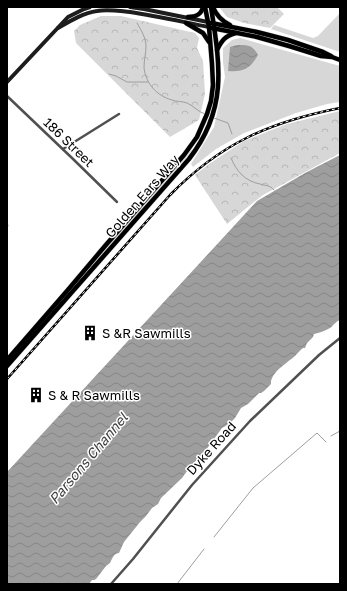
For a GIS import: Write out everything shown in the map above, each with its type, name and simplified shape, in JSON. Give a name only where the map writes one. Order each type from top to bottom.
[{"type":"main road","points":[[7,82],[68,17],[90,7]]},
{"type":"main road","points":[[130,7],[144,9],[212,26],[237,30],[321,56],[332,57],[340,60]]},
{"type":"main road","points":[[187,20],[196,17],[202,12],[204,7]]},
{"type":"main road","name":"Golden Ears Way","points":[[7,366],[189,159],[206,134],[213,114],[219,76],[217,52],[212,26],[208,22],[204,7]]},
{"type":"main road","points":[[212,7],[218,17],[237,30]]},
{"type":"main road","name":"Golden Ears Way","points":[[7,360],[184,155],[197,137],[207,114],[212,94],[213,76],[210,44],[212,7]]},
{"type":"main road","points":[[58,28],[79,16],[97,10],[116,10],[208,22]]},
{"type":"main road","points":[[187,20],[203,33],[210,44]]},
{"type":"main road","points":[[217,52],[223,39],[237,30]]},
{"type":"street","name":"186 Street","points":[[7,96],[117,202]]},
{"type":"street","points":[[63,149],[119,114]]},
{"type":"street","name":"Dyke Road","points":[[111,584],[133,559],[192,484],[244,426],[340,338]]},
{"type":"green space","points":[[219,7],[277,7],[284,14],[270,28],[244,23],[227,17]]},
{"type":"green space","points":[[340,13],[340,52],[271,29],[274,25],[313,38],[318,36]]},
{"type":"green space","points":[[101,16],[121,16],[195,33],[199,38],[197,48],[203,61],[205,94],[199,120],[170,137],[76,43],[74,31],[80,25]]},
{"type":"green space","points":[[240,38],[340,66],[340,102],[327,104],[296,113],[244,133],[216,149],[193,167],[191,164],[214,127],[225,77],[223,48],[232,40]]},
{"type":"green space","points":[[340,111],[340,153],[263,195],[227,224],[195,175],[244,141],[287,124]]},
{"type":"green space","points":[[192,149],[186,158],[80,280],[103,251]]},
{"type":"water","points":[[237,45],[252,47],[258,55],[252,64],[246,69],[228,71],[230,47]]},
{"type":"water","name":"Parsons Channel","points":[[340,155],[340,320],[328,329],[314,334],[305,348],[303,348],[276,372],[271,380],[271,384],[248,404],[241,408],[235,418],[222,428],[206,450],[182,478],[161,498],[158,504],[152,508],[140,522],[124,542],[119,553],[114,555],[110,563],[96,579],[92,580],[89,584],[7,584],[7,472],[257,201],[305,173]]},
{"type":"waterway","points":[[137,23],[146,43],[144,67],[149,83],[161,95],[174,101],[187,103],[205,114]]},
{"type":"waterway","points":[[109,74],[127,82],[148,82]]},
{"type":"waterway","points":[[214,118],[228,123],[232,134]]},
{"type":"waterway","points":[[231,158],[239,172],[250,181],[269,186],[274,190]]},
{"type":"waterway","points":[[331,436],[340,431]]},
{"type":"waterway","points":[[214,537],[253,488],[317,433],[326,442]]},
{"type":"waterway","points":[[177,584],[204,549]]},
{"type":"railway","points":[[7,379],[170,195],[208,161],[248,137],[269,128],[291,120],[340,108]]},
{"type":"place","name":"S &R Sawmills","points":[[90,333]]},
{"type":"place","name":"S & R Sawmills","points":[[36,395]]}]
